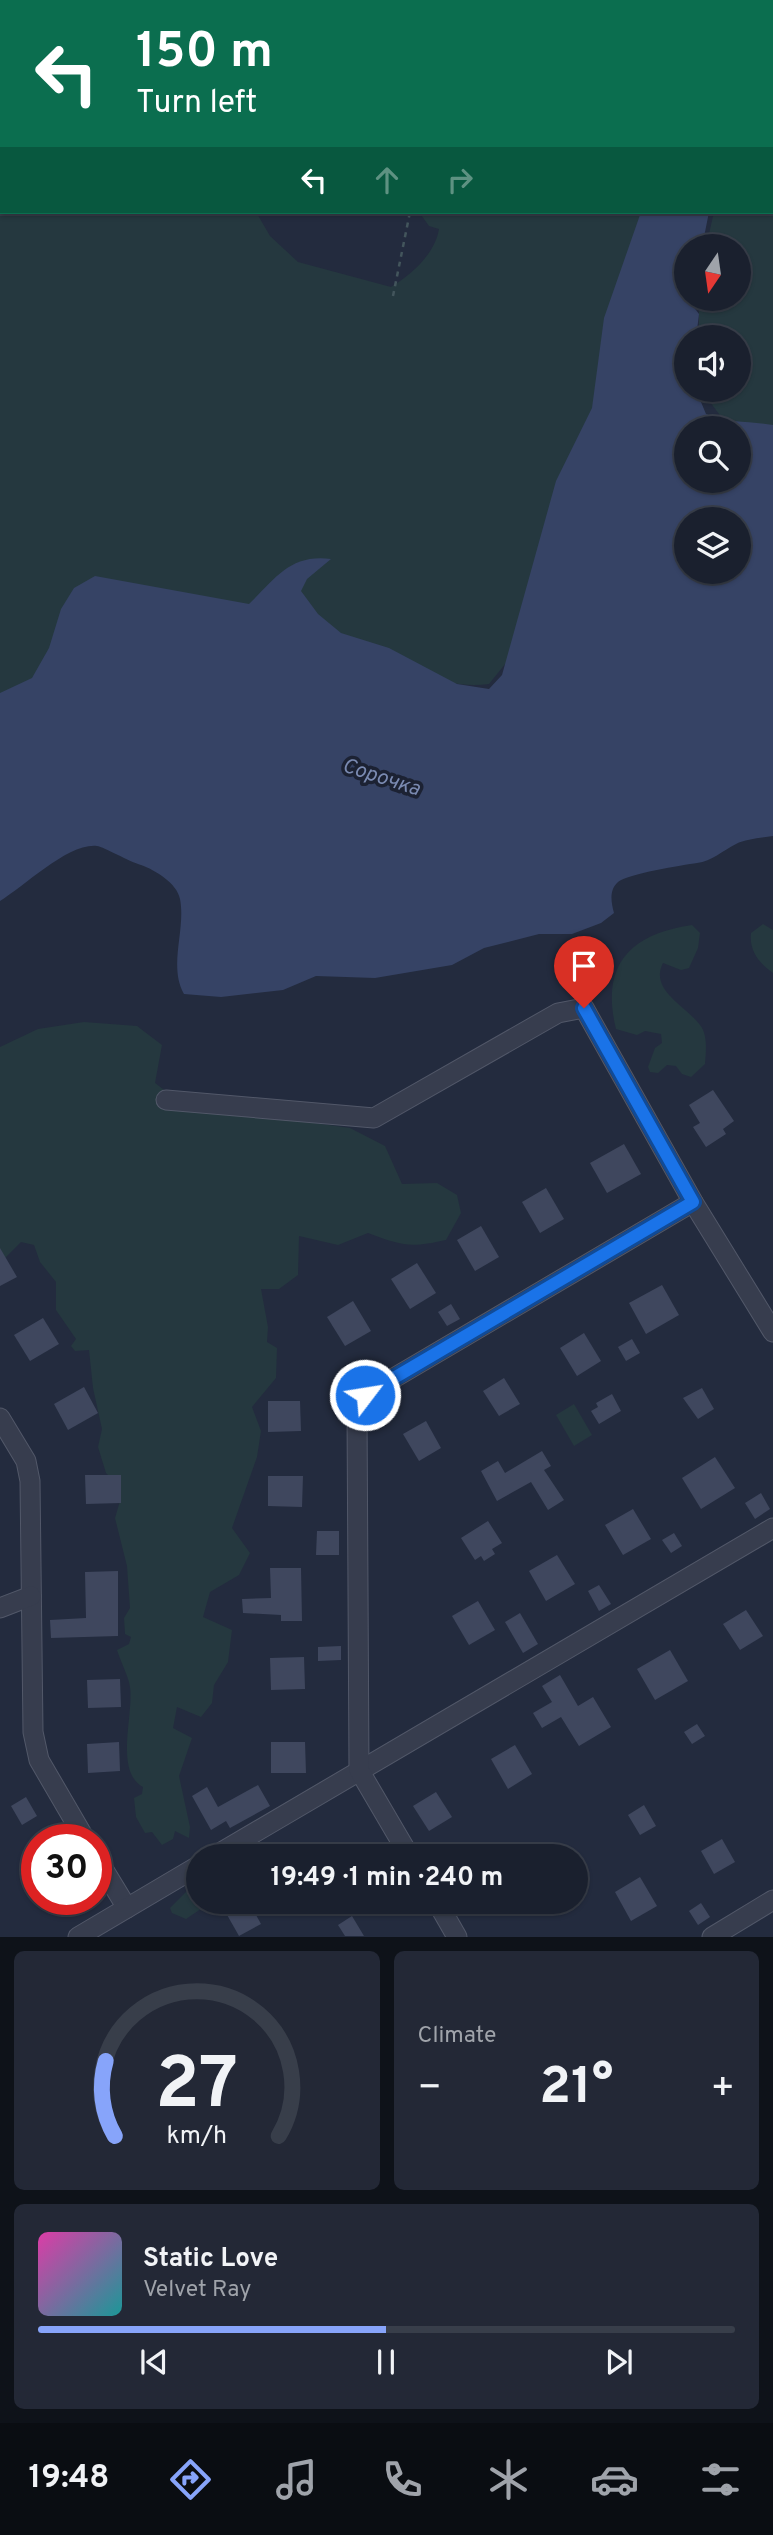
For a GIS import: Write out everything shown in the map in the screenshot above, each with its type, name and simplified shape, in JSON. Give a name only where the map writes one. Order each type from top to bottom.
[{"type":"street","points":[[166,1100],[374,1118],[558,1013],[584,1008],[693,1202],[773,1332]]},
{"type":"street","points":[[402,1844],[359,1770],[357,1411],[360,1402],[365,1395],[693,1202]]},
{"type":"street","points":[[0,1418],[26,1461],[30,1481],[31,1716],[39,1760],[76,1824]]},
{"type":"street","points":[[235,1844],[773,1528]]},
{"type":"street","points":[[0,1608],[31,1596]]},
{"type":"street","points":[[78,1937],[186,1873]]},
{"type":"street","points":[[112,1883],[127,1908]]},
{"type":"street","points":[[712,1937],[773,1900]]},
{"type":"street","points":[[444,1914],[457,1937]]},
{"type":"path","points":[[393,296],[410,214]]},
{"type":"shaded area","points":[[0,214],[257,214],[270,236],[298,262],[391,287],[421,263],[437,238],[439,229],[429,226],[420,214],[659,214],[519,647],[489,684],[462,684],[407,670],[353,643],[281,598],[60,650],[0,713]]},
{"type":"shaded area","points":[[714,214],[773,214],[773,431],[751,425],[751,416],[720,416],[710,402],[751,402],[751,325],[699,325],[699,312],[751,312],[751,234],[709,234]]},
{"type":"shaded area","points":[[763,924],[773,930],[773,973],[759,961],[753,951],[751,933]]},
{"type":"shaded area","points":[[692,925],[700,933],[698,948],[689,968],[681,970],[663,963],[660,973],[661,981],[671,997],[703,1029],[706,1043],[705,1064],[691,1077],[682,1074],[676,1066],[667,1065],[658,1073],[650,1072],[648,1067],[655,1048],[662,1043],[661,1034],[645,1031],[637,1035],[616,1029],[612,1006],[617,970],[625,956],[652,936]]},
{"type":"shaded area","points":[[84,1022],[137,1026],[162,1045],[155,1083],[184,1105],[350,1128],[385,1146],[402,1184],[437,1183],[457,1195],[461,1213],[446,1240],[424,1244],[399,1243],[368,1233],[338,1245],[299,1236],[298,1275],[279,1289],[261,1289],[268,1327],[267,1342],[277,1348],[276,1378],[252,1407],[261,1431],[257,1457],[232,1528],[250,1553],[239,1575],[210,1592],[203,1617],[232,1630],[228,1662],[214,1685],[212,1703],[201,1717],[177,1707],[173,1728],[192,1738],[179,1776],[190,1827],[189,1838],[175,1831],[173,1839],[162,1845],[152,1832],[145,1833],[136,1817],[134,1798],[142,1794],[143,1787],[134,1779],[127,1756],[130,1687],[117,1650],[129,1644],[131,1637],[125,1634],[124,1618],[130,1608],[127,1566],[115,1518],[120,1501],[116,1483],[106,1473],[98,1447],[102,1429],[93,1388],[89,1350],[75,1351],[71,1346],[76,1339],[56,1310],[56,1282],[40,1262],[34,1245],[21,1242],[0,1263],[0,1047],[38,1029]]},
{"type":"shaded area","points":[[574,1404],[592,1435],[574,1446],[556,1415]]},
{"type":"shaded area","points":[[186,1892],[186,1914],[193,1914],[186,1919],[172,1913],[170,1908]]},
{"type":"water","name":"Сорочка","points":[[640,214],[709,214],[705,234],[674,234],[674,312],[699,314],[698,325],[674,325],[674,402],[701,402],[706,414],[711,416],[674,416],[674,493],[751,493],[751,422],[773,425],[773,836],[740,842],[702,862],[623,879],[615,885],[612,892],[614,913],[601,923],[572,934],[539,934],[484,948],[452,965],[375,978],[316,976],[283,990],[221,997],[184,994],[179,983],[177,960],[181,911],[175,888],[153,870],[105,849],[97,846],[73,851],[0,901],[0,693],[32,678],[49,648],[61,609],[74,588],[95,576],[249,604],[276,577],[294,564],[317,558],[331,559],[307,579],[301,591],[318,614],[341,633],[389,648],[457,684],[489,689],[502,675],[556,481],[592,408],[604,318]]},
{"type":"building","points":[[713,1090],[734,1121],[723,1129],[726,1134],[706,1147],[693,1127],[700,1123],[689,1105]]},
{"type":"building","points":[[624,1144],[641,1174],[607,1193],[590,1163]]},
{"type":"building","points":[[546,1188],[564,1219],[540,1233],[522,1202]]},
{"type":"building","points":[[481,1226],[499,1257],[475,1271],[457,1240]]},
{"type":"building","points":[[0,1248],[17,1277],[0,1286]]},
{"type":"building","points":[[417,1263],[436,1293],[410,1309],[391,1279]]},
{"type":"building","points":[[662,1285],[679,1315],[646,1334],[629,1303]]},
{"type":"building","points":[[353,1301],[371,1331],[345,1346],[327,1317]]},
{"type":"building","points":[[451,1304],[460,1319],[447,1326],[438,1312]]},
{"type":"building","points":[[43,1318],[59,1344],[30,1361],[14,1335]]},
{"type":"building","points":[[584,1333],[601,1361],[577,1376],[560,1348]]},
{"type":"building","points":[[632,1339],[640,1353],[626,1361],[618,1347]]},
{"type":"building","points":[[504,1378],[520,1404],[499,1416],[483,1391]]},
{"type":"building","points":[[84,1387],[98,1413],[68,1430],[54,1404]]},
{"type":"building","points":[[702,1388],[714,1409],[698,1419],[683,1398]]},
{"type":"building","points":[[612,1394],[621,1411],[599,1424],[591,1411],[598,1407],[596,1403]]},
{"type":"building","points":[[268,1401],[300,1401],[301,1431],[268,1432]]},
{"type":"building","points":[[426,1421],[441,1448],[419,1461],[403,1434]]},
{"type":"building","points":[[542,1451],[551,1466],[544,1470],[564,1500],[548,1510],[531,1482],[497,1501],[481,1471],[498,1461],[505,1473]]},
{"type":"building","points":[[715,1457],[735,1488],[701,1509],[682,1478]]},
{"type":"building","points":[[85,1475],[121,1475],[121,1503],[86,1504]]},
{"type":"building","points":[[268,1476],[303,1476],[302,1507],[268,1506]]},
{"type":"building","points":[[761,1493],[770,1509],[755,1519],[745,1503]]},
{"type":"building","points":[[633,1509],[651,1539],[623,1555],[605,1525]]},
{"type":"building","points":[[488,1521],[502,1543],[492,1549],[495,1554],[484,1561],[481,1556],[475,1560],[461,1538]]},
{"type":"building","points":[[317,1531],[339,1531],[339,1555],[316,1555]]},
{"type":"building","points":[[674,1533],[682,1546],[671,1553],[662,1540]]},
{"type":"building","points":[[557,1555],[575,1584],[546,1601],[529,1571]]},
{"type":"building","points":[[270,1568],[301,1568],[302,1621],[281,1621],[281,1615],[243,1613],[242,1599],[271,1598]]},
{"type":"building","points":[[118,1571],[118,1636],[51,1638],[50,1620],[86,1618],[85,1572]]},
{"type":"building","points":[[599,1585],[611,1604],[599,1611],[588,1591]]},
{"type":"building","points":[[478,1601],[495,1630],[469,1645],[452,1616]]},
{"type":"building","points":[[746,1610],[763,1636],[740,1650],[723,1624]]},
{"type":"building","points":[[520,1613],[538,1644],[523,1653],[505,1622]]},
{"type":"building","points":[[341,1646],[341,1660],[318,1661],[318,1647]]},
{"type":"building","points":[[670,1650],[688,1681],[655,1700],[637,1669]]},
{"type":"building","points":[[304,1657],[305,1689],[271,1690],[270,1658]]},
{"type":"building","points":[[560,1675],[578,1706],[593,1697],[611,1727],[579,1746],[561,1717],[542,1728],[533,1713],[552,1702],[542,1686]]},
{"type":"building","points":[[120,1679],[121,1707],[88,1708],[87,1680]]},
{"type":"building","points":[[697,1724],[705,1736],[692,1744],[684,1732]]},
{"type":"building","points":[[119,1742],[120,1771],[88,1773],[87,1744]]},
{"type":"building","points":[[271,1742],[305,1742],[306,1773],[271,1773]]},
{"type":"building","points":[[515,1745],[532,1774],[508,1789],[491,1759]]},
{"type":"building","points":[[258,1785],[270,1806],[230,1828],[226,1821],[211,1830],[192,1796],[207,1787],[218,1807]]},
{"type":"building","points":[[436,1792],[452,1817],[429,1831],[413,1806]]},
{"type":"building","points":[[26,1797],[37,1816],[21,1824],[11,1806]]},
{"type":"building","points":[[644,1805],[656,1826],[640,1835],[628,1815]]},
{"type":"building","points":[[722,1839],[735,1862],[714,1874],[701,1851]]},
{"type":"building","points":[[640,1877],[657,1906],[631,1921],[615,1892]]},
{"type":"building","points":[[701,1903],[710,1917],[698,1925],[689,1911]]},
{"type":"building","points":[[227,1914],[256,1914],[261,1924],[239,1936]]},
{"type":"building","points":[[352,1916],[364,1936],[345,1936],[338,1925]]},
{"type":"route","points":[[365,1395],[693,1202],[584,1008]]}]
